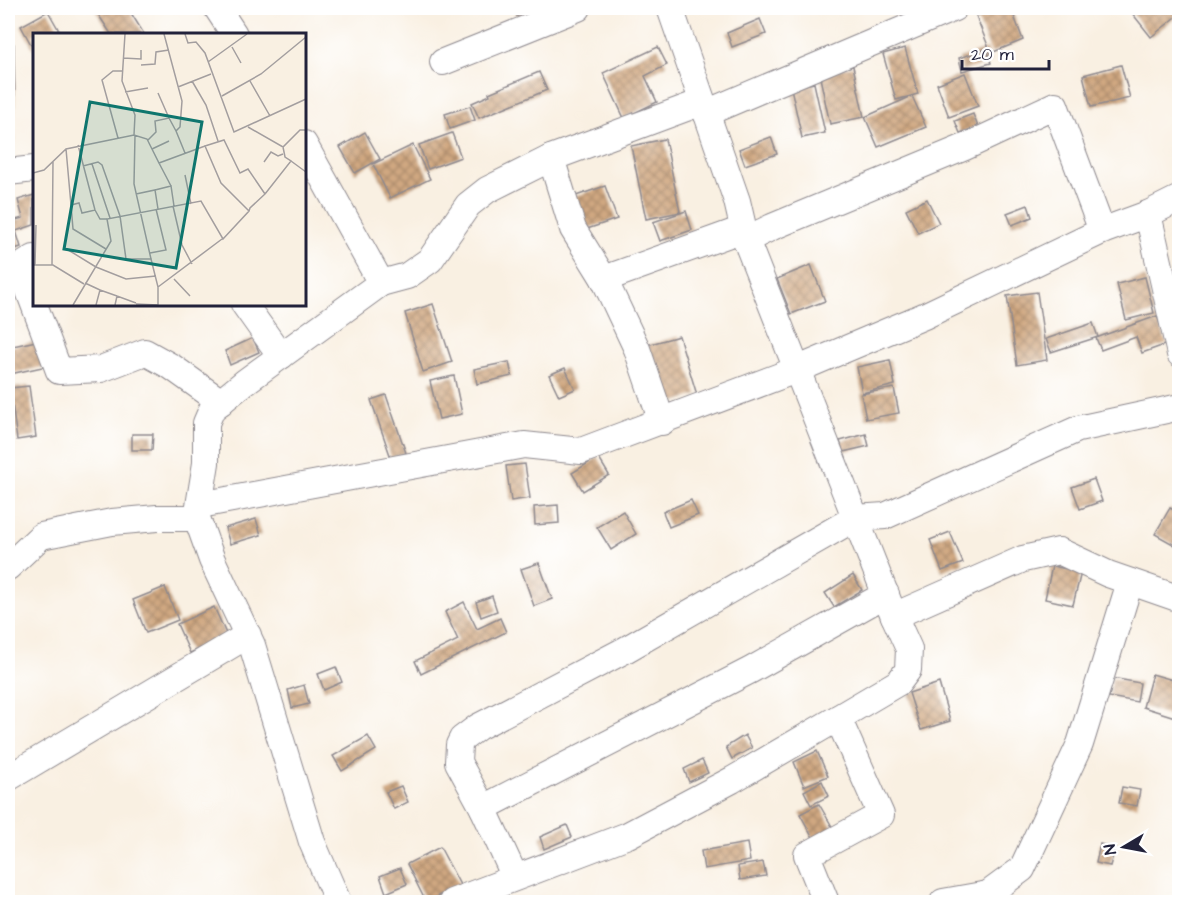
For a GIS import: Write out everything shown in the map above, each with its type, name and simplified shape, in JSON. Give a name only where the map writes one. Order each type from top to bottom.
[{"type":"street","points":[[217,8],[233,33]]},
{"type":"street","points":[[442,62],[578,8]]},
{"type":"street","points":[[452,903],[628,835],[732,780],[838,718],[899,682],[908,670],[909,649],[796,370],[745,235],[737,201],[670,8]]},
{"type":"street","points":[[338,903],[312,842],[248,635],[212,560],[199,512],[206,462],[206,423],[212,410],[281,356],[381,284],[407,276],[430,260],[468,205],[487,190],[551,158],[704,107],[954,8]]},
{"type":"street","points":[[604,279],[772,227],[965,147],[1055,105],[1102,231]]},
{"type":"street","points":[[306,148],[381,284]]},
{"type":"street","points":[[551,158],[573,229],[604,279],[636,349],[662,422]]},
{"type":"street","points":[[8,171],[33,169]]},
{"type":"street","points":[[8,567],[41,536],[112,522],[199,512],[524,445],[581,451],[796,370],[924,316],[1102,231],[1148,214],[1179,198]]},
{"type":"street","points":[[1148,214],[1179,354]]},
{"type":"street","points":[[21,267],[33,300]]},
{"type":"street","points":[[35,306],[59,371],[101,369],[145,352],[172,367],[221,402]]},
{"type":"street","points":[[245,306],[281,356]]},
{"type":"street","points":[[515,877],[483,808],[458,762],[459,745],[462,739],[478,727],[625,650],[855,518],[885,516],[1078,429],[1179,407]]},
{"type":"street","points":[[483,808],[751,670],[890,605],[1023,559],[1059,551],[1108,574],[1179,599]]},
{"type":"street","points":[[943,903],[988,894],[1022,869],[1080,744],[1130,582]]},
{"type":"street","points":[[8,778],[248,635]]},
{"type":"street","points":[[826,903],[807,855],[881,815],[838,718]]},
{"type":"building","points":[[94,8],[140,8],[131,13],[143,33],[110,33]]},
{"type":"building","points":[[513,8],[536,8],[517,16]]},
{"type":"building","points":[[996,8],[1011,8],[1023,40],[991,53],[976,16]]},
{"type":"building","points":[[1128,8],[1180,8],[1180,14],[1151,37]]},
{"type":"building","points":[[48,11],[60,33],[33,33],[33,48],[21,26]]},
{"type":"building","points":[[760,19],[766,34],[732,47],[727,33]]},
{"type":"building","points":[[8,44],[14,44],[15,114],[8,114]]},
{"type":"building","points":[[658,47],[667,65],[645,76],[657,102],[624,118],[603,73]]},
{"type":"building","points":[[905,48],[918,94],[896,100],[883,54]]},
{"type":"building","points":[[987,49],[991,63],[962,71],[959,58]]},
{"type":"building","points":[[1121,65],[1130,98],[1091,107],[1083,75]]},
{"type":"building","points":[[853,66],[864,117],[830,124],[819,73]]},
{"type":"building","points":[[539,72],[547,90],[479,118],[472,103],[490,95],[489,93]]},
{"type":"building","points":[[965,73],[978,106],[949,117],[937,84]]},
{"type":"building","points":[[814,83],[825,133],[802,138],[791,88]]},
{"type":"building","points":[[912,96],[926,127],[878,147],[865,117]]},
{"type":"building","points":[[470,106],[475,120],[450,129],[445,114]]},
{"type":"building","points":[[973,114],[978,127],[960,133],[955,121]]},
{"type":"building","points":[[8,126],[13,126],[15,141],[8,142]]},
{"type":"building","points":[[365,132],[380,159],[355,173],[340,147]]},
{"type":"building","points":[[452,133],[461,157],[428,169],[419,145]]},
{"type":"building","points":[[771,137],[777,154],[745,165],[739,149]]},
{"type":"building","points":[[665,139],[680,212],[646,219],[631,146]]},
{"type":"building","points":[[413,145],[430,179],[390,198],[373,164]]},
{"type":"building","points":[[605,186],[617,219],[584,230],[573,197]]},
{"type":"building","points":[[33,195],[33,225],[16,231],[21,247],[8,251],[8,222],[23,218],[18,200]]},
{"type":"building","points":[[927,199],[939,223],[918,233],[906,209]]},
{"type":"building","points":[[1028,205],[1032,217],[1012,225],[1007,213]]},
{"type":"building","points":[[686,211],[692,230],[660,241],[653,222]]},
{"type":"building","points":[[811,265],[825,301],[791,314],[777,279]]},
{"type":"building","points":[[1145,277],[1154,313],[1126,320],[1117,284]]},
{"type":"building","points":[[1037,292],[1047,360],[1017,365],[1007,296]]},
{"type":"building","points":[[433,304],[452,362],[423,372],[405,313]]},
{"type":"building","points":[[1157,316],[1167,344],[1142,353],[1136,337],[1101,350],[1096,338]]},
{"type":"building","points":[[1093,323],[1098,337],[1051,352],[1046,339]]},
{"type":"building","points":[[679,336],[697,395],[665,405],[647,345]]},
{"type":"building","points":[[253,338],[259,352],[230,365],[225,351]]},
{"type":"building","points":[[41,340],[47,366],[10,374],[8,347]]},
{"type":"building","points":[[890,360],[895,385],[862,393],[857,367]]},
{"type":"building","points":[[509,362],[512,376],[477,384],[474,369]]},
{"type":"building","points":[[565,368],[575,389],[559,396],[549,375]]},
{"type":"building","points":[[454,376],[462,414],[439,419],[430,381]]},
{"type":"building","points":[[29,386],[36,437],[17,440],[10,388]]},
{"type":"building","points":[[894,388],[899,413],[866,419],[861,394]]},
{"type":"building","points":[[386,395],[406,453],[391,458],[371,400]]},
{"type":"building","points":[[132,434],[153,434],[152,450],[132,450]]},
{"type":"building","points":[[866,434],[869,446],[843,452],[840,441]]},
{"type":"building","points":[[598,457],[609,475],[583,491],[572,473]]},
{"type":"building","points":[[525,464],[530,498],[511,501],[506,466]]},
{"type":"building","points":[[1094,479],[1102,501],[1080,509],[1072,487]]},
{"type":"building","points":[[691,500],[698,515],[669,527],[663,512]]},
{"type":"building","points":[[558,505],[559,523],[535,525],[534,507]]},
{"type":"building","points":[[1170,508],[1180,513],[1180,548],[1155,534]]},
{"type":"building","points":[[623,511],[636,534],[611,550],[597,527]]},
{"type":"building","points":[[256,519],[261,535],[230,544],[225,528]]},
{"type":"building","points":[[950,532],[963,563],[942,571],[930,540]]},
{"type":"building","points":[[539,563],[552,599],[534,606],[521,569]]},
{"type":"building","points":[[1052,566],[1081,572],[1073,605],[1045,599]]},
{"type":"building","points":[[853,575],[862,590],[834,607],[825,593]]},
{"type":"building","points":[[165,587],[178,620],[146,633],[133,600]]},
{"type":"building","points":[[492,596],[497,611],[481,617],[476,602]]},
{"type":"building","points":[[464,602],[477,629],[500,618],[506,632],[421,674],[415,661],[458,640],[445,612]]},
{"type":"building","points":[[214,607],[227,636],[190,653],[177,624]]},
{"type":"building","points":[[336,667],[342,682],[324,690],[318,674]]},
{"type":"building","points":[[1152,674],[1180,682],[1180,700],[1175,717],[1143,707]]},
{"type":"building","points":[[1112,678],[1140,683],[1137,702],[1109,697]]},
{"type":"building","points":[[939,683],[950,721],[921,730],[909,693]]},
{"type":"building","points":[[304,685],[309,704],[292,708],[288,690]]},
{"type":"building","points":[[745,735],[752,748],[732,759],[726,747]]},
{"type":"building","points":[[368,736],[376,750],[342,771],[333,756]]},
{"type":"building","points":[[817,751],[828,776],[804,786],[794,762]]},
{"type":"building","points":[[702,760],[708,773],[689,782],[684,769]]},
{"type":"building","points":[[822,781],[829,796],[811,805],[804,791]]},
{"type":"building","points":[[401,786],[408,802],[394,809],[386,792]]},
{"type":"building","points":[[1122,787],[1140,790],[1137,806],[1119,803]]},
{"type":"building","points":[[819,804],[834,830],[815,841],[800,814]]},
{"type":"building","points":[[567,825],[572,837],[544,849],[540,837]]},
{"type":"building","points":[[747,843],[750,861],[704,869],[701,851]]},
{"type":"building","points":[[1100,844],[1115,848],[1110,866],[1096,863]]},
{"type":"building","points":[[440,847],[460,885],[426,902],[407,864]]},
{"type":"building","points":[[763,862],[766,876],[740,880],[738,866]]},
{"type":"building","points":[[400,868],[407,884],[386,893],[380,876]]}]
